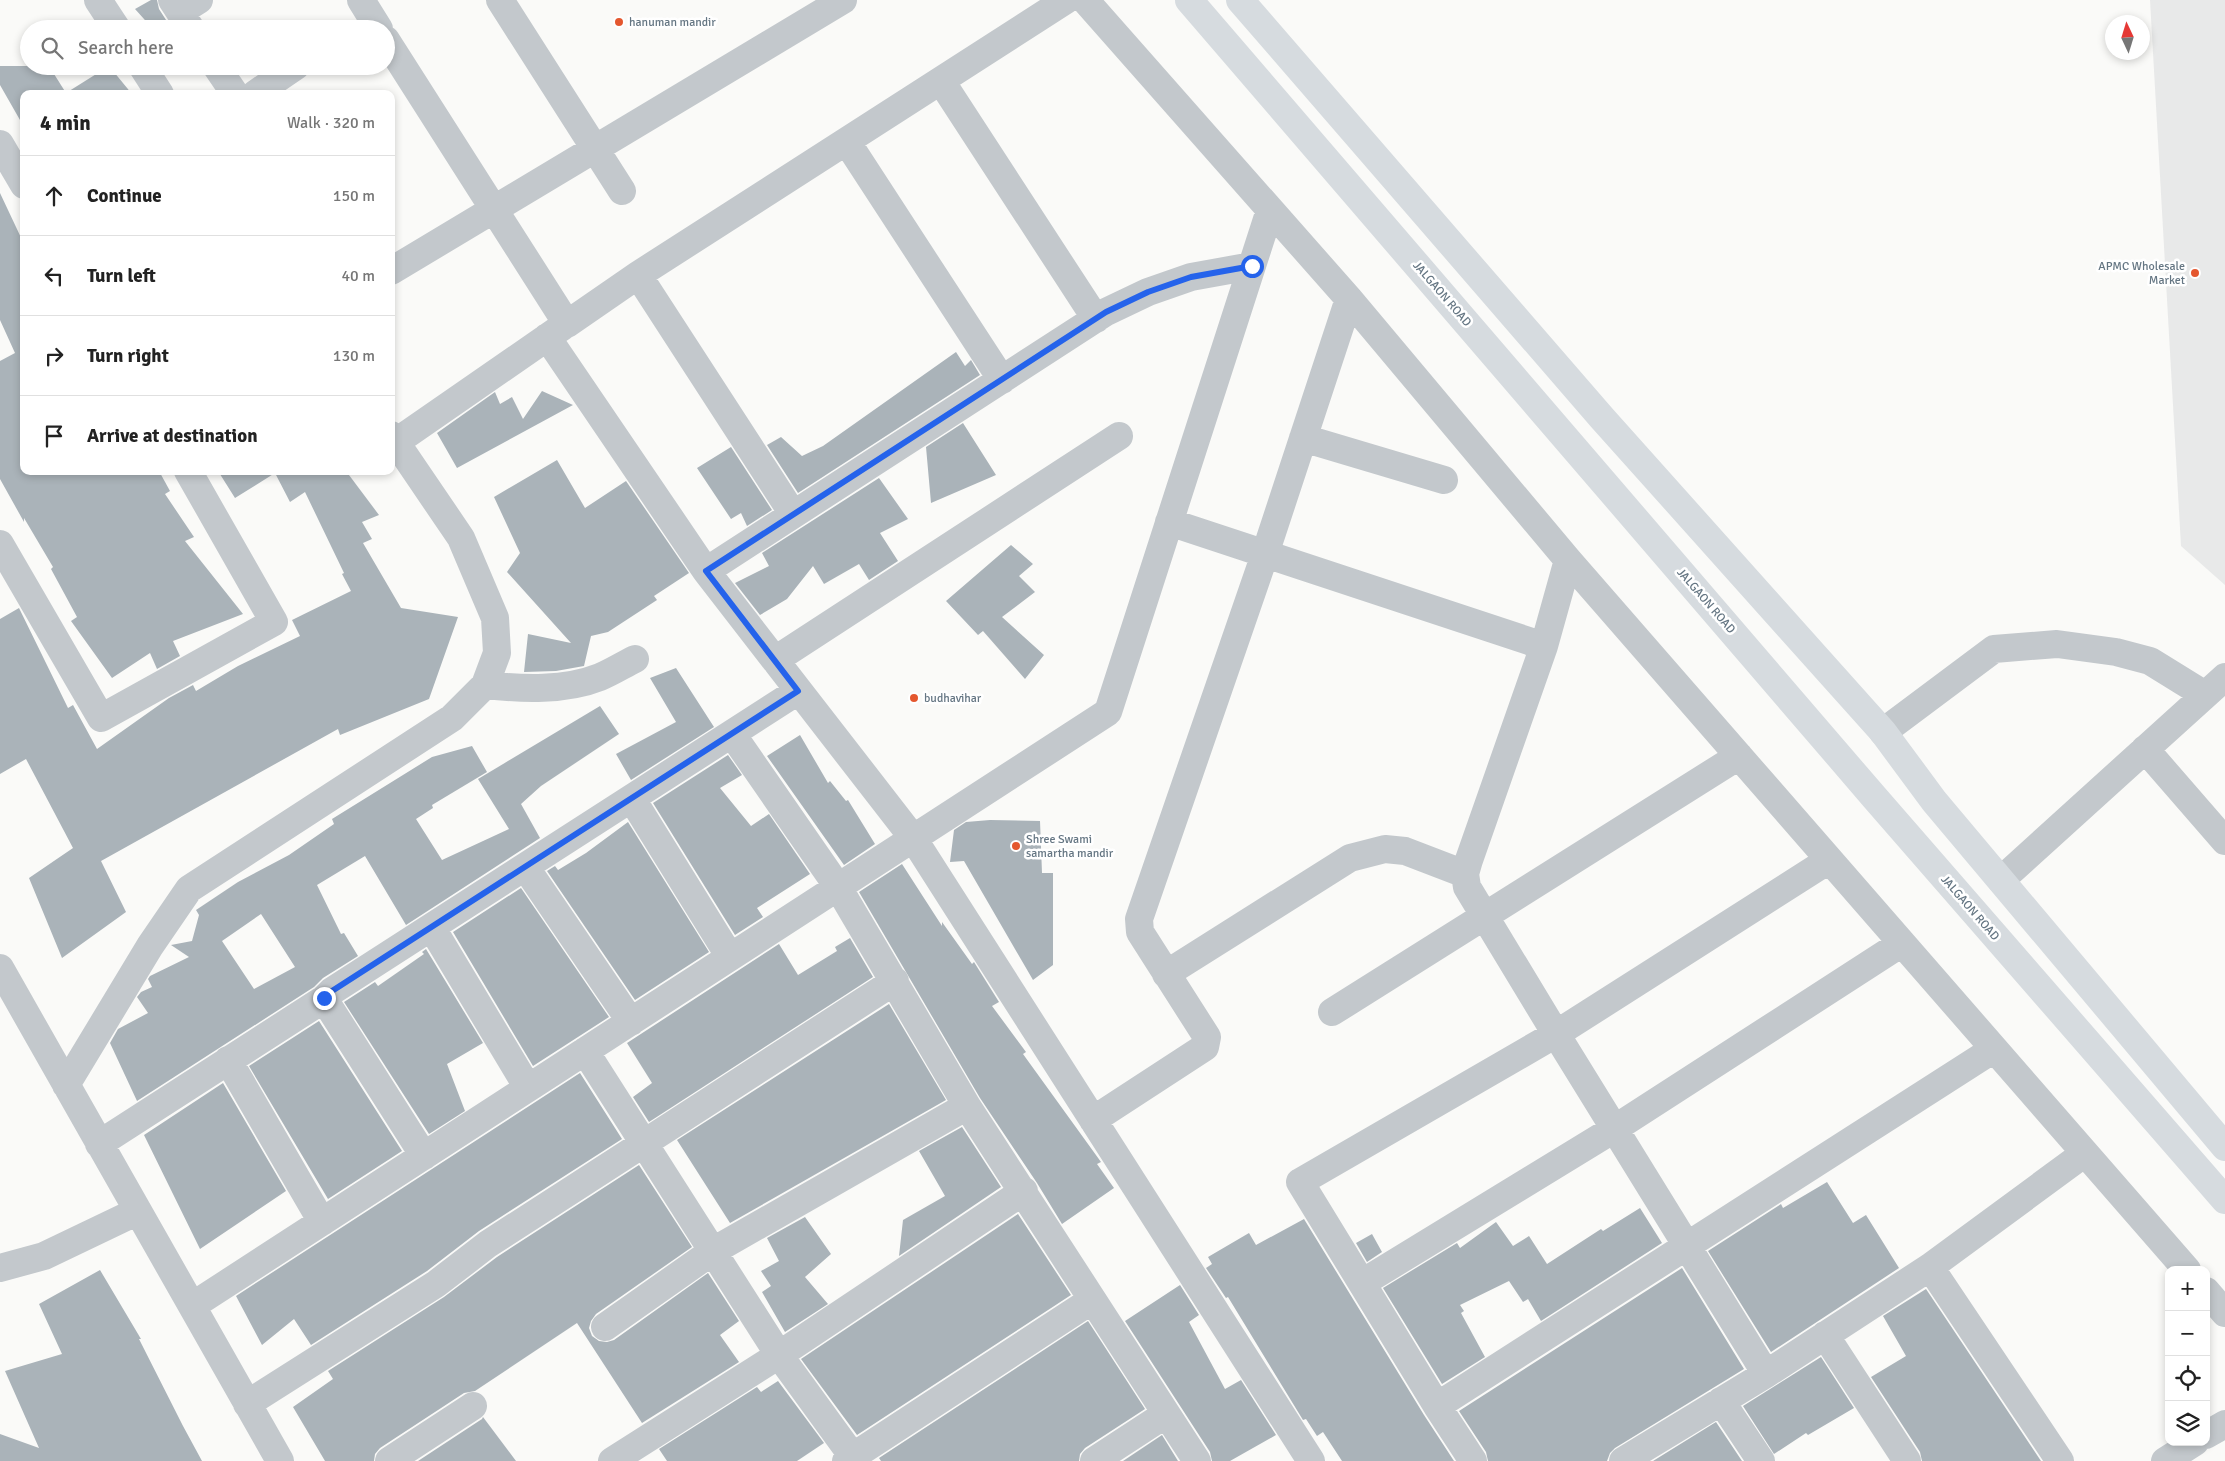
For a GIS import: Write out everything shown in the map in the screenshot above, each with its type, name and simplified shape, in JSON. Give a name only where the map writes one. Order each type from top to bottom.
[{"type":"highway","name":"JALGAON ROAD","points":[[1189,0],[1875,798],[2225,1200]]},
{"type":"highway","points":[[1240,0],[1602,418],[1883,732],[1934,801],[2225,1147]]},
{"type":"street","points":[[98,0],[111,20]]},
{"type":"street","points":[[500,0],[594,150],[622,191]]},
{"type":"street","points":[[395,269],[842,0]]},
{"type":"street","points":[[395,437],[557,331],[638,275],[1066,0]]},
{"type":"street","points":[[1085,0],[1349,299],[1568,560],[2184,1266]]},
{"type":"street","points":[[395,54],[494,210],[557,331],[706,571],[913,838],[1311,1461]]},
{"type":"street","points":[[148,75],[157,90]]},
{"type":"street","points":[[222,75],[232,90]]},
{"type":"street","points":[[261,90],[283,75]]},
{"type":"street","points":[[941,81],[1096,319]]},
{"type":"street","points":[[847,142],[1002,380]]},
{"type":"street","points":[[0,144],[20,178]]},
{"type":"street","points":[[192,1306],[1108,712],[1270,210]]},
{"type":"street","points":[[706,571],[1096,319],[1148,292],[1191,277],[1252,266]]},
{"type":"street","points":[[638,275],[793,514]]},
{"type":"street","points":[[1093,1120],[1205,1047],[1206,1037],[1140,932],[1139,919],[1265,554],[1349,299]]},
{"type":"street","points":[[774,660],[1119,436]]},
{"type":"street","points":[[1303,438],[1444,480]]},
{"type":"street","points":[[66,1084],[150,946],[189,889],[452,718],[485,685],[497,653],[495,618],[461,538],[395,439]]},
{"type":"street","points":[[0,544],[101,718],[274,622],[190,475]]},
{"type":"street","points":[[1169,522],[1544,646]]},
{"type":"street","points":[[1568,560],[1544,646],[1466,874],[1467,886],[1486,914],[1556,1034],[1766,1374]]},
{"type":"street","points":[[1883,732],[1994,649],[2056,644],[2116,652],[2150,661],[2218,687],[2145,749],[2001,880]]},
{"type":"street","points":[[485,685],[522,689],[564,685],[599,677],[635,659]]},
{"type":"street","points":[[99,1144],[332,991],[526,868],[798,691]]},
{"type":"street","points":[[732,734],[838,887],[967,1106],[1198,1461]]},
{"type":"street","points":[[2145,749],[2225,841]]},
{"type":"street","points":[[1332,1012],[1739,756]]},
{"type":"street","points":[[632,799],[730,957]]},
{"type":"street","points":[[1166,974],[1350,858],[1385,849],[1404,851],[1466,874]]},
{"type":"street","points":[[1473,1461],[1437,1406],[1300,1182],[1556,1034],[1829,860]]},
{"type":"street","points":[[526,868],[630,1022]]},
{"type":"street","points":[[432,928],[528,1088]]},
{"type":"street","points":[[1362,1284],[1614,1128],[1902,943]]},
{"type":"street","points":[[0,968],[280,1461]]},
{"type":"street","points":[[247,1404],[436,1284],[488,1244],[895,981]]},
{"type":"street","points":[[324,998],[424,1156]]},
{"type":"street","points":[[1437,1406],[1994,1049]]},
{"type":"street","points":[[586,1051],[779,1355],[852,1459],[1092,1300]]},
{"type":"street","points":[[228,1060],[322,1222]]},
{"type":"street","points":[[605,1327],[713,1251],[967,1106]]},
{"type":"street","points":[[1623,1461],[1766,1374],[1930,1267],[2085,1152]]},
{"type":"street","points":[[612,1461],[779,1355],[1024,1191]]},
{"type":"street","points":[[0,1268],[44,1256],[138,1211]]},
{"type":"street","points":[[1930,1267],[2060,1461]]},
{"type":"street","points":[[2210,1296],[2225,1313]]},
{"type":"street","points":[[1825,1335],[1907,1461]]},
{"type":"street","points":[[1720,1401],[1761,1461]]},
{"type":"street","points":[[389,1461],[473,1406]]},
{"type":"street","points":[[1094,1461],[1166,1414]]},
{"type":"street","points":[[2210,1433],[2225,1424]]},
{"type":"street","points":[[2165,1461],[2189,1446]]},
{"type":"shaded area","name":"APMC Wholesale Market","points":[[2150,0],[2225,0],[2225,585],[2181,546]]},
{"type":"building","points":[[151,0],[157,0],[159,9],[166,20],[145,20],[135,9]]},
{"type":"building","points":[[0,66],[20,66],[20,75],[55,75],[64,90],[20,90],[20,120],[0,85]]},
{"type":"building","points":[[95,75],[116,75],[129,90],[71,90]]},
{"type":"building","points":[[0,193],[20,236],[20,475],[161,475],[170,491],[165,494],[194,537],[185,541],[243,614],[173,641],[180,656],[157,669],[150,653],[112,678],[71,621],[77,617],[51,569],[53,567],[24,518],[24,522],[0,479],[0,361],[15,353],[0,320]]},
{"type":"building","points":[[956,352],[965,366],[971,360],[980,375],[798,493],[767,445],[781,437],[802,456],[823,446]]},
{"type":"building","points":[[542,391],[573,405],[457,468],[437,433],[495,392],[500,404],[512,397],[523,419]]},
{"type":"building","points":[[963,423],[996,475],[931,503],[926,447]]},
{"type":"building","points":[[731,447],[772,510],[747,526],[741,513],[731,519],[697,468]]},
{"type":"building","points":[[557,460],[585,508],[626,481],[689,573],[654,596],[657,600],[608,632],[591,636],[584,666],[556,671],[524,672],[528,634],[571,643],[507,572],[520,553],[494,497]]},
{"type":"building","points":[[221,475],[272,475],[235,498]]},
{"type":"building","points":[[276,475],[349,475],[379,515],[362,522],[372,539],[363,543],[401,608],[458,617],[429,699],[340,735],[338,729],[101,861],[126,912],[62,958],[29,878],[73,848],[26,759],[0,774],[0,619],[19,608],[68,708],[73,705],[97,749],[169,698],[193,685],[196,691],[238,666],[300,636],[292,620],[351,591],[305,492],[290,502]]},
{"type":"building","points":[[879,478],[908,519],[880,533],[898,561],[869,580],[859,564],[824,584],[813,566],[787,599],[760,615],[735,583],[769,566],[762,553]]},
{"type":"building","points":[[1011,545],[1033,564],[1019,576],[1035,592],[1002,617],[1044,655],[1025,679],[983,631],[978,635],[946,601]]},
{"type":"building","points":[[676,668],[714,727],[631,780],[616,754],[676,722],[650,678]]},
{"type":"building","points":[[600,706],[619,734],[541,786],[521,804],[540,838],[406,925],[365,856],[317,885],[341,934],[344,933],[358,956],[323,978],[314,987],[137,1101],[110,1043],[118,1029],[148,1013],[137,997],[141,992],[152,987],[148,979],[150,976],[189,957],[171,945],[192,941],[199,915],[196,910],[238,882],[289,855],[334,824],[332,819],[432,757],[472,746],[487,772],[432,805],[433,808],[416,819],[442,860],[509,829],[478,779]],"holes":[[[261,914],[295,967],[254,989],[222,941]]]},
{"type":"building","points":[[800,735],[828,783],[830,781],[846,801],[848,800],[875,844],[844,865],[767,756]]},
{"type":"building","points":[[728,755],[742,775],[720,788],[751,826],[769,814],[810,874],[757,908],[763,917],[735,935],[653,803]]},
{"type":"building","points":[[990,820],[1040,821],[1042,873],[1053,873],[1053,965],[1033,980],[964,861],[950,862],[954,830],[966,822]]},
{"type":"building","points":[[628,822],[709,952],[635,1000],[547,871],[555,866],[558,870],[586,853]]},
{"type":"building","points":[[902,864],[942,926],[942,922],[972,964],[974,962],[999,1002],[992,1006],[1026,1052],[1023,1054],[1101,1162],[1097,1164],[1114,1188],[1062,1224],[980,1098],[859,892]]},
{"type":"building","points":[[521,888],[609,1017],[533,1066],[453,932]]},
{"type":"building","points":[[850,938],[873,977],[649,1122],[633,1097],[652,1083],[627,1043],[779,944],[798,975],[837,951],[835,947]]},
{"type":"building","points":[[426,949],[483,1043],[447,1064],[465,1111],[429,1134],[344,1002],[375,982],[378,986],[424,954],[422,952]]},
{"type":"building","points":[[889,1004],[946,1100],[730,1223],[677,1140]]},
{"type":"building","points":[[319,1021],[402,1151],[328,1199],[249,1066]]},
{"type":"building","points":[[580,1073],[622,1139],[479,1231],[427,1271],[311,1345],[294,1319],[262,1345],[236,1296]]},
{"type":"building","points":[[223,1083],[286,1191],[200,1249],[144,1135]]},
{"type":"building","points":[[962,1127],[1001,1187],[899,1256],[903,1220],[945,1196],[919,1151]]},
{"type":"building","points":[[639,1165],[692,1247],[596,1314],[589,1328],[592,1336],[599,1341],[607,1342],[614,1340],[708,1273],[739,1321],[720,1335],[739,1362],[642,1423],[577,1323],[475,1391],[464,1393],[380,1448],[375,1454],[374,1461],[325,1461],[293,1407],[333,1379],[328,1371],[444,1297],[497,1257]]},
{"type":"building","points":[[1827,1182],[1853,1223],[1866,1215],[1899,1268],[1771,1352],[1708,1251],[1781,1204],[1783,1208]]},
{"type":"building","points":[[1640,1208],[1662,1243],[1541,1321],[1528,1299],[1523,1302],[1509,1281],[1460,1305],[1464,1311],[1461,1313],[1485,1357],[1442,1384],[1383,1288],[1457,1243],[1460,1248],[1496,1222],[1513,1246],[1529,1236],[1547,1264],[1601,1229],[1603,1231]]},
{"type":"building","points":[[1018,1214],[1071,1295],[857,1435],[801,1359]]},
{"type":"building","points":[[805,1217],[831,1254],[805,1277],[828,1304],[785,1332],[762,1292],[771,1286],[761,1271],[779,1261],[767,1238]]},
{"type":"building","points":[[1304,1219],[1454,1461],[1342,1461],[1323,1432],[1317,1436],[1306,1419],[1303,1420],[1228,1297],[1226,1298],[1206,1268],[1212,1264],[1208,1257],[1249,1233],[1256,1245]]},
{"type":"building","points":[[1372,1234],[1382,1252],[1367,1262],[1356,1243]]},
{"type":"building","points":[[1682,1268],[1744,1369],[1615,1448],[1610,1453],[1607,1461],[1488,1461],[1486,1452],[1459,1411]]},
{"type":"building","points":[[100,1270],[141,1339],[139,1339],[202,1461],[0,1461],[0,1434],[39,1448],[5,1371],[62,1354],[39,1304]]},
{"type":"building","points":[[1180,1285],[1199,1315],[1189,1322],[1225,1389],[1241,1380],[1276,1435],[1230,1461],[1212,1461],[1210,1452],[1125,1321]]},
{"type":"building","points":[[1926,1289],[2041,1461],[1922,1461],[1920,1452],[1871,1377],[1906,1356],[1883,1316]]},
{"type":"building","points":[[1088,1321],[1145,1409],[1085,1448],[1080,1454],[1079,1461],[881,1461],[879,1458]]},
{"type":"building","points":[[1821,1357],[1854,1408],[1808,1435],[1806,1433],[1774,1454],[1743,1406]]},
{"type":"building","points":[[778,1381],[824,1443],[797,1461],[667,1461],[659,1449],[757,1387],[761,1392]]},
{"type":"building","points":[[483,1417],[516,1461],[418,1461],[482,1419]]},
{"type":"building","points":[[1716,1422],[1742,1461],[1653,1461]]},
{"type":"building","points":[[1162,1435],[1178,1461],[1123,1461]]},
{"type":"place","name":"hanuman mandir","points":[[619,22]]},
{"type":"place","name":"APMC Wholesale Market","points":[[2195,273]]},
{"type":"place","name":"budhavihar","points":[[914,698]]},
{"type":"place","name":"Shree Swami samartha mandir","points":[[1016,846]]},
{"type":"route","points":[[324,998],[332,991],[470,904],[798,691],[706,571],[1106,312],[1148,292],[1191,277],[1252,266]]}]
